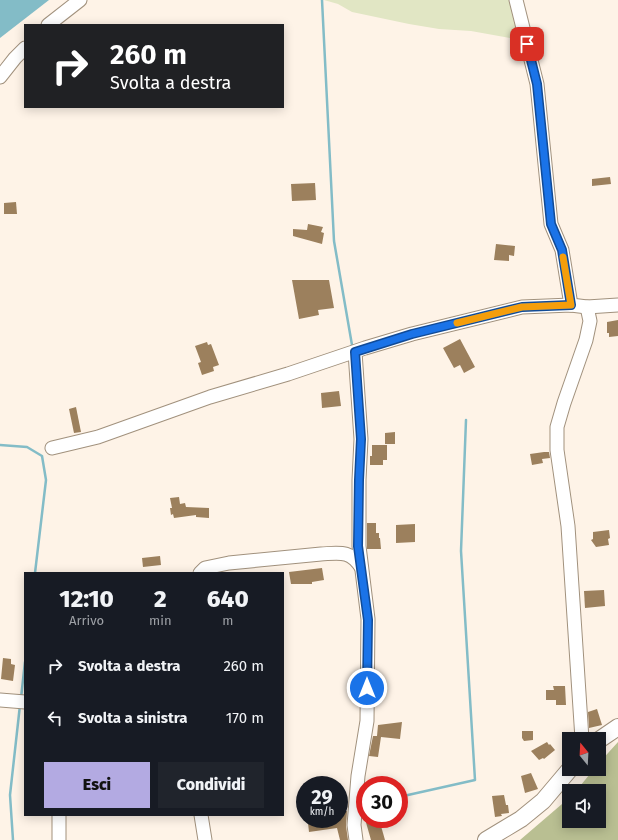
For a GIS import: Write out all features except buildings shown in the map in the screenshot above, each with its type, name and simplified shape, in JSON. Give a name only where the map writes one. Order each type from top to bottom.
[{"type":"main road","points":[[606,735],[618,727]]},
{"type":"main road","points":[[486,840],[521,819],[543,801],[564,776]]},
{"type":"street","points":[[49,24],[80,0]]},
{"type":"street","points":[[516,0],[537,84],[551,224],[562,250],[571,305]]},
{"type":"street","points":[[0,77],[14,58],[24,49]]},
{"type":"street","points":[[52,448],[98,438],[210,397],[288,374],[412,334],[522,307],[571,305],[587,307],[618,306]]},
{"type":"street","points":[[582,732],[568,526],[557,450],[557,427],[586,340],[590,321],[587,307]]},
{"type":"street","points":[[355,352],[361,424],[358,546],[368,620],[367,721],[358,776],[354,825],[356,840]]},
{"type":"street","points":[[201,572],[205,568],[229,564],[335,553],[350,555],[356,559],[361,567]]},
{"type":"street","points":[[59,816],[59,840]]},
{"type":"street","points":[[201,816],[205,840]]},
{"type":"green space","points":[[324,0],[513,0],[520,33],[515,39],[471,31],[439,29],[409,24],[352,12],[338,4]]},
{"type":"green space","points":[[618,742],[618,840],[520,840],[562,804],[562,828],[606,828],[606,784],[582,784],[588,776],[606,776],[606,755]]},
{"type":"water","points":[[0,0],[49,0],[0,38]]},
{"type":"waterway","points":[[322,0],[334,241],[352,345]]},
{"type":"waterway","points":[[408,795],[475,780],[461,551],[466,420]]},
{"type":"waterway","points":[[0,445],[27,447],[42,456],[46,480],[35,572]]},
{"type":"waterway","points":[[21,698],[24,671]]},
{"type":"waterway","points":[[13,840],[10,795],[20,705]]},
{"type":"slow traffic","points":[[457,323],[522,307],[571,305],[563,257]]},
{"type":"route","points":[[367,688],[368,620],[358,546],[361,424],[355,352],[412,334],[522,307],[571,305],[562,250],[551,224],[537,84],[527,44]]}]
